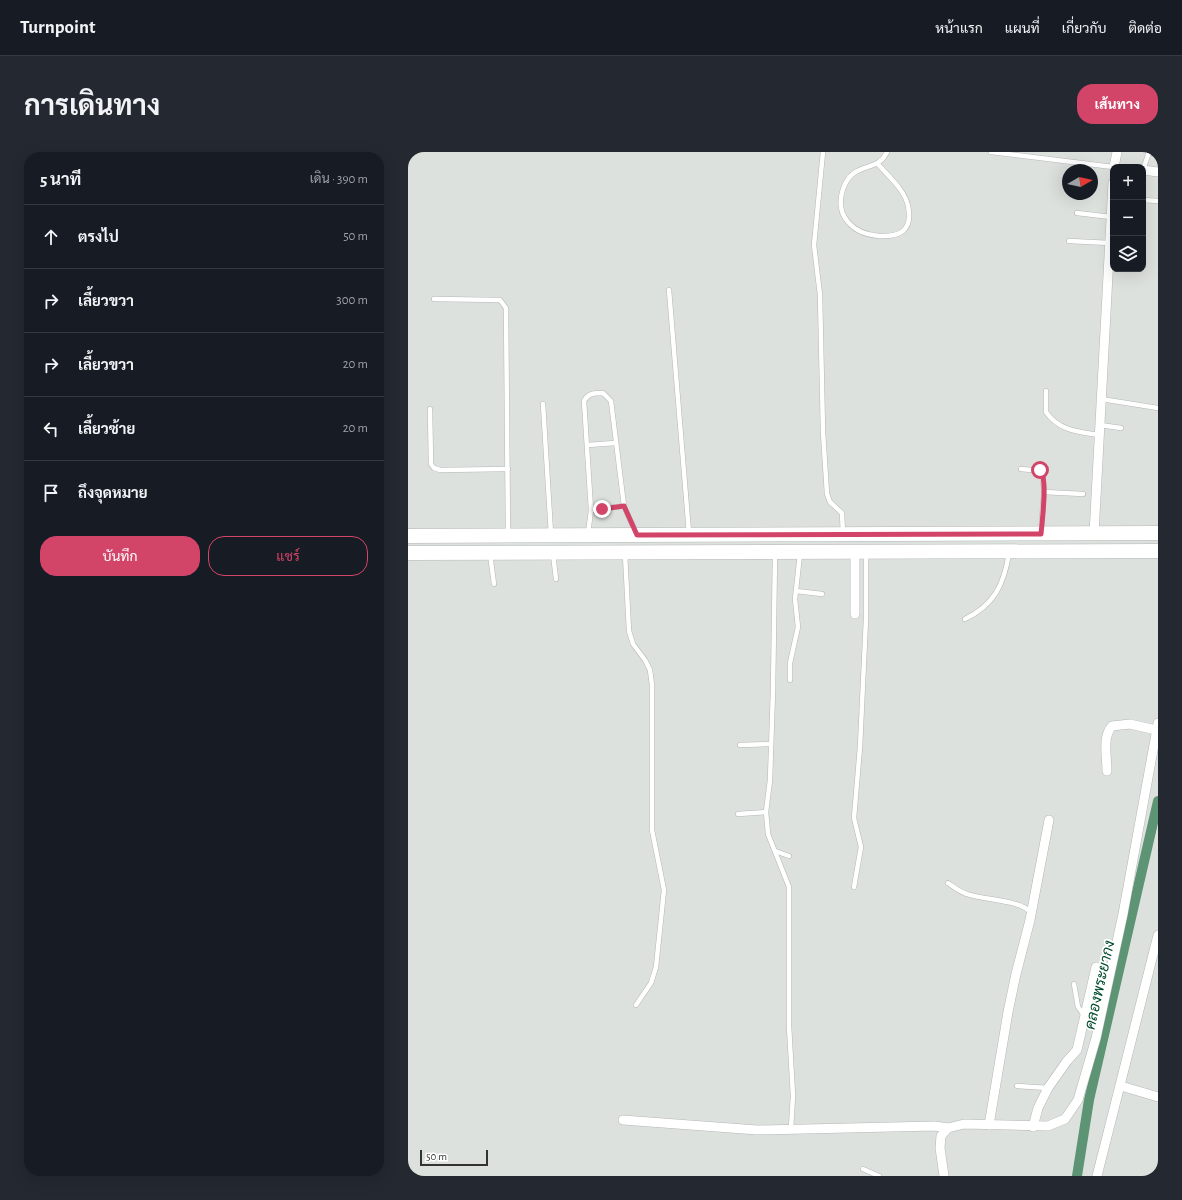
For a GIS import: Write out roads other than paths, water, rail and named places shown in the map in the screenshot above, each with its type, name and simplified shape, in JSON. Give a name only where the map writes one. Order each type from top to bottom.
[{"type":"main road","points":[[408,536],[1158,533]]},
{"type":"main road","points":[[744,535],[745,552]]},
{"type":"main road","points":[[408,553],[1158,552]]},
{"type":"street","points":[[1114,164],[1118,152]]},
{"type":"street","points":[[1146,170],[1158,172]]},
{"type":"street","points":[[1094,534],[1110,243]]},
{"type":"street","points":[[855,614],[860,552]]},
{"type":"street","points":[[624,1120],[757,1130],[791,1128],[842,1129],[934,1126],[948,1128],[964,1124],[1033,1127],[1048,1126],[1065,1119],[1078,1100],[1096,1038],[1123,914],[1157,727],[1130,724],[1112,726],[1106,738],[1107,771]]},
{"type":"street","points":[[989,1125],[1011,996],[1032,913],[1049,820]]},
{"type":"street","points":[[1097,1176],[1105,1139],[1121,1086],[1158,935]]},
{"type":"street","points":[[1033,1127],[1038,1108],[1048,1088],[1077,1050],[1096,967]]},
{"type":"street","points":[[1121,1086],[1158,1096]]},
{"type":"street","points":[[944,1176],[940,1148],[941,1136],[948,1128]]},
{"type":"lane","points":[[823,152],[814,245],[820,295],[823,432],[827,494],[830,502],[842,513],[843,535]]},
{"type":"lane","points":[[878,164],[903,194],[908,206],[906,227],[901,233],[893,236],[868,235],[857,230],[846,221],[842,208],[843,190],[848,178],[854,172],[878,164],[884,160],[887,152]]},
{"type":"lane","points":[[991,152],[1110,167]]},
{"type":"lane","points":[[1145,164],[1149,152]]},
{"type":"lane","points":[[1146,200],[1158,201]]},
{"type":"lane","points":[[1077,213],[1110,216]]},
{"type":"lane","points":[[1069,241],[1110,243]]},
{"type":"lane","points":[[669,290],[690,534]]},
{"type":"lane","points":[[434,299],[500,300],[506,308],[508,536]]},
{"type":"lane","points":[[1046,391],[1046,412],[1058,425],[1073,431],[1100,435]]},
{"type":"lane","points":[[588,536],[590,510],[584,401],[590,394],[596,393],[603,393],[611,401],[624,506],[637,535]]},
{"type":"lane","points":[[1101,399],[1158,408]]},
{"type":"lane","points":[[543,404],[551,536]]},
{"type":"lane","points":[[430,409],[431,464],[434,468],[440,470],[508,469]]},
{"type":"lane","points":[[1100,425],[1121,428]]},
{"type":"lane","points":[[587,445],[616,442]]},
{"type":"lane","points":[[1021,469],[1042,471],[1044,492],[1041,534]]},
{"type":"lane","points":[[1044,492],[1083,494]]},
{"type":"lane","points":[[590,510],[624,506]]},
{"type":"lane","points":[[775,552],[770,780],[766,812],[768,834],[789,887],[789,1026],[793,1096],[791,1128]]},
{"type":"lane","points":[[790,680],[790,663],[798,627],[796,591],[800,552]]},
{"type":"lane","points":[[854,887],[861,847],[854,818],[860,748],[866,619],[860,552]]},
{"type":"lane","points":[[965,619],[982,610],[996,594],[1007,570],[1009,552]]},
{"type":"lane","points":[[490,553],[494,584]]},
{"type":"lane","points":[[553,553],[556,579]]},
{"type":"lane","points":[[625,553],[629,631],[634,644],[650,670],[652,684],[652,830],[664,890],[656,966],[650,983],[636,1006]]},
{"type":"lane","points":[[796,591],[822,594]]},
{"type":"lane","points":[[740,745],[771,744]]},
{"type":"lane","points":[[738,814],[766,812]]},
{"type":"lane","points":[[775,851],[789,856]]},
{"type":"lane","points":[[948,883],[967,894],[1019,905],[1028,908],[1032,913]]},
{"type":"lane","points":[[1074,984],[1078,1007],[1085,1016]]},
{"type":"lane","points":[[1017,1086],[1048,1088]]},
{"type":"lane","points":[[863,1169],[879,1176]]},
{"type":"waterway","name":"คลองพระยากง","points":[[1077,1176],[1089,1100],[1158,801]]}]
